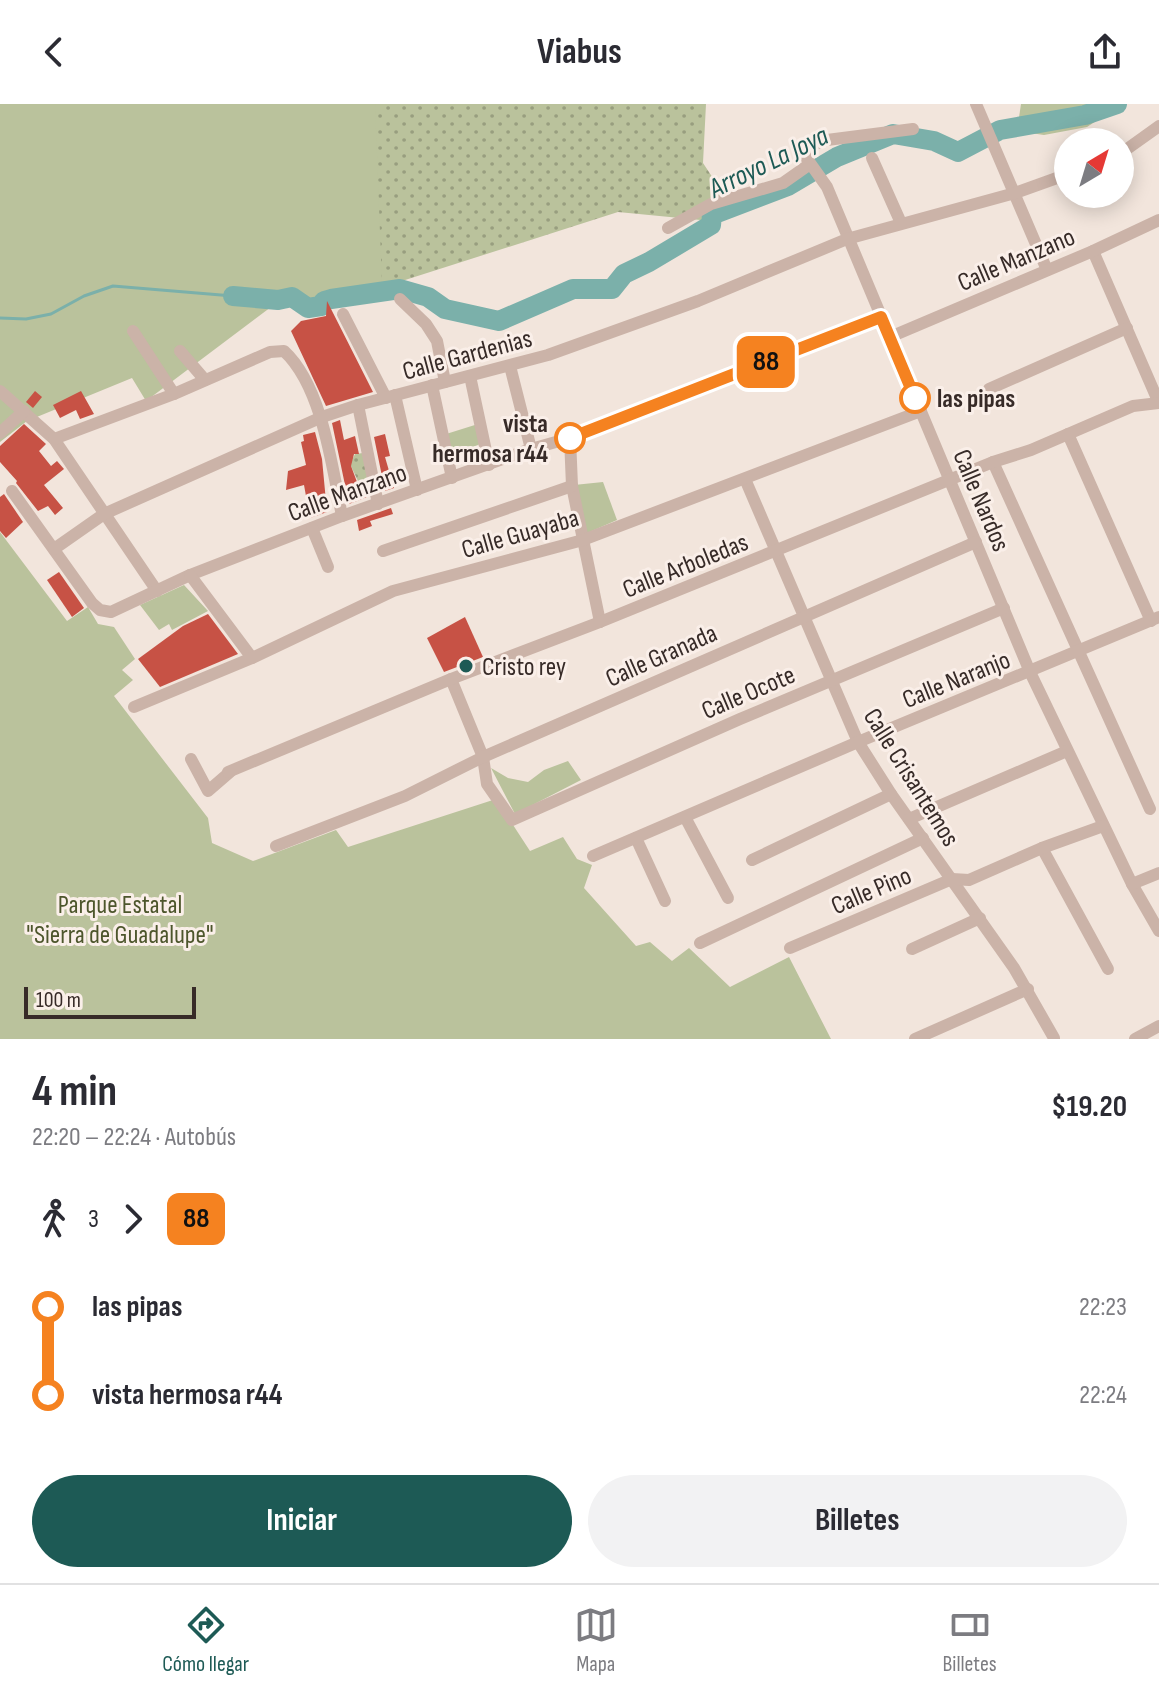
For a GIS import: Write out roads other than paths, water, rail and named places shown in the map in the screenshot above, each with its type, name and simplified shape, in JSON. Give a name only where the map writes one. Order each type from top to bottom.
[{"type":"street","points":[[976,104],[1047,270]]},
{"type":"street","points":[[1134,144],[1159,126]]},
{"type":"street","points":[[668,228],[711,204],[783,183],[812,168],[805,156],[812,145],[827,140],[913,129]]},
{"type":"street","points":[[872,158],[901,223]]},
{"type":"street","name":"Calle Nardos","points":[[812,168],[827,187],[1030,672],[1103,826],[1159,931]]},
{"type":"street","name":"Calle Gardenias","points":[[54,549],[104,514],[322,417],[548,355],[698,301],[847,239],[1015,193],[1054,179]]},
{"type":"street","name":"Calle Manzano","points":[[890,337],[1159,220]]},
{"type":"street","points":[[1093,251],[1159,403]]},
{"type":"street","points":[[400,299],[426,324],[437,341],[438,384],[452,478]]},
{"type":"street","points":[[343,314],[391,396],[417,490]]},
{"type":"street","name":"Calle Manzano","points":[[54,549],[92,603],[100,610],[111,612],[190,575],[342,516],[570,438],[881,317]]},
{"type":"street","points":[[989,389],[1127,328]]},
{"type":"street","points":[[133,331],[174,394]]},
{"type":"street","points":[[180,351],[205,380]]},
{"type":"street","points":[[54,439],[174,394],[270,352],[284,351],[292,359],[322,417],[342,516]]},
{"type":"street","points":[[510,366],[531,449]]},
{"type":"street","points":[[470,376],[489,465]]},
{"type":"street","points":[[0,391],[54,439],[157,591]]},
{"type":"street","name":"Calle Arboledas","points":[[191,759],[208,791],[229,772],[451,679],[776,552],[1133,406],[1159,403]]},
{"type":"street","points":[[358,405],[378,504]]},
{"type":"street","points":[[0,433],[24,411]]},
{"type":"street","name":"Calle Guayaba","points":[[134,707],[252,658],[393,591],[583,540],[921,411]]},
{"type":"street","points":[[1068,434],[1155,619]]},
{"type":"street","points":[[570,438],[572,486],[600,622]]},
{"type":"street","points":[[993,462],[1150,809]]},
{"type":"street","name":"Calle Crisantemos","points":[[745,479],[858,742],[1028,989],[1054,1038]]},
{"type":"street","points":[[383,551],[572,486]]},
{"type":"street","points":[[12,491],[54,549]]},
{"type":"street","points":[[312,528],[328,567]]},
{"type":"street","name":"Calle Granada","points":[[276,846],[405,796],[483,757],[976,542]]},
{"type":"street","points":[[190,575],[252,658]]},
{"type":"street","name":"Calle Ocote","points":[[483,757],[487,784],[512,820],[1004,608]]},
{"type":"street","name":"Calle Naranjo","points":[[593,856],[1155,619]]},
{"type":"street","points":[[451,679],[483,757]]},
{"type":"street","points":[[909,819],[1067,751]]},
{"type":"street","points":[[752,860],[891,794]]},
{"type":"street","points":[[685,817],[728,898]]},
{"type":"street","name":"Calle Pino","points":[[790,948],[952,879],[969,880],[1103,826]]},
{"type":"street","points":[[636,838],[665,901]]},
{"type":"street","points":[[700,943],[923,838]]},
{"type":"street","points":[[1042,848],[1108,969]]},
{"type":"street","points":[[1132,884],[1159,873]]},
{"type":"street","points":[[912,949],[980,918]]},
{"type":"street","points":[[915,1039],[1028,989]]},
{"type":"street","points":[[1135,1039],[1159,1026]]},
{"type":"waterway","name":"Arroyo La Joya","points":[[233,296],[278,300],[292,297],[308,308],[321,306],[331,299],[400,289],[428,297],[445,309],[499,321],[573,289],[612,289],[624,274],[711,225],[712,215],[788,186],[837,157],[893,134],[934,141],[958,152],[1000,130],[1085,115],[1117,104]]},
{"type":"waterway","name":"Arroyo La Joya","points":[[0,318],[26,319],[51,314],[84,296],[113,286],[233,296]]},
{"type":"place","name":"las pipas","points":[[915,398]]},
{"type":"place","name":"vista hermosa r44","points":[[570,438]]},
{"type":"place","name":"Cristo rey","points":[[466,666]]},
{"type":"park label","name":"Parque Estatal \"Sierra de Guadalupe\"","points":[[120,919]]}]
